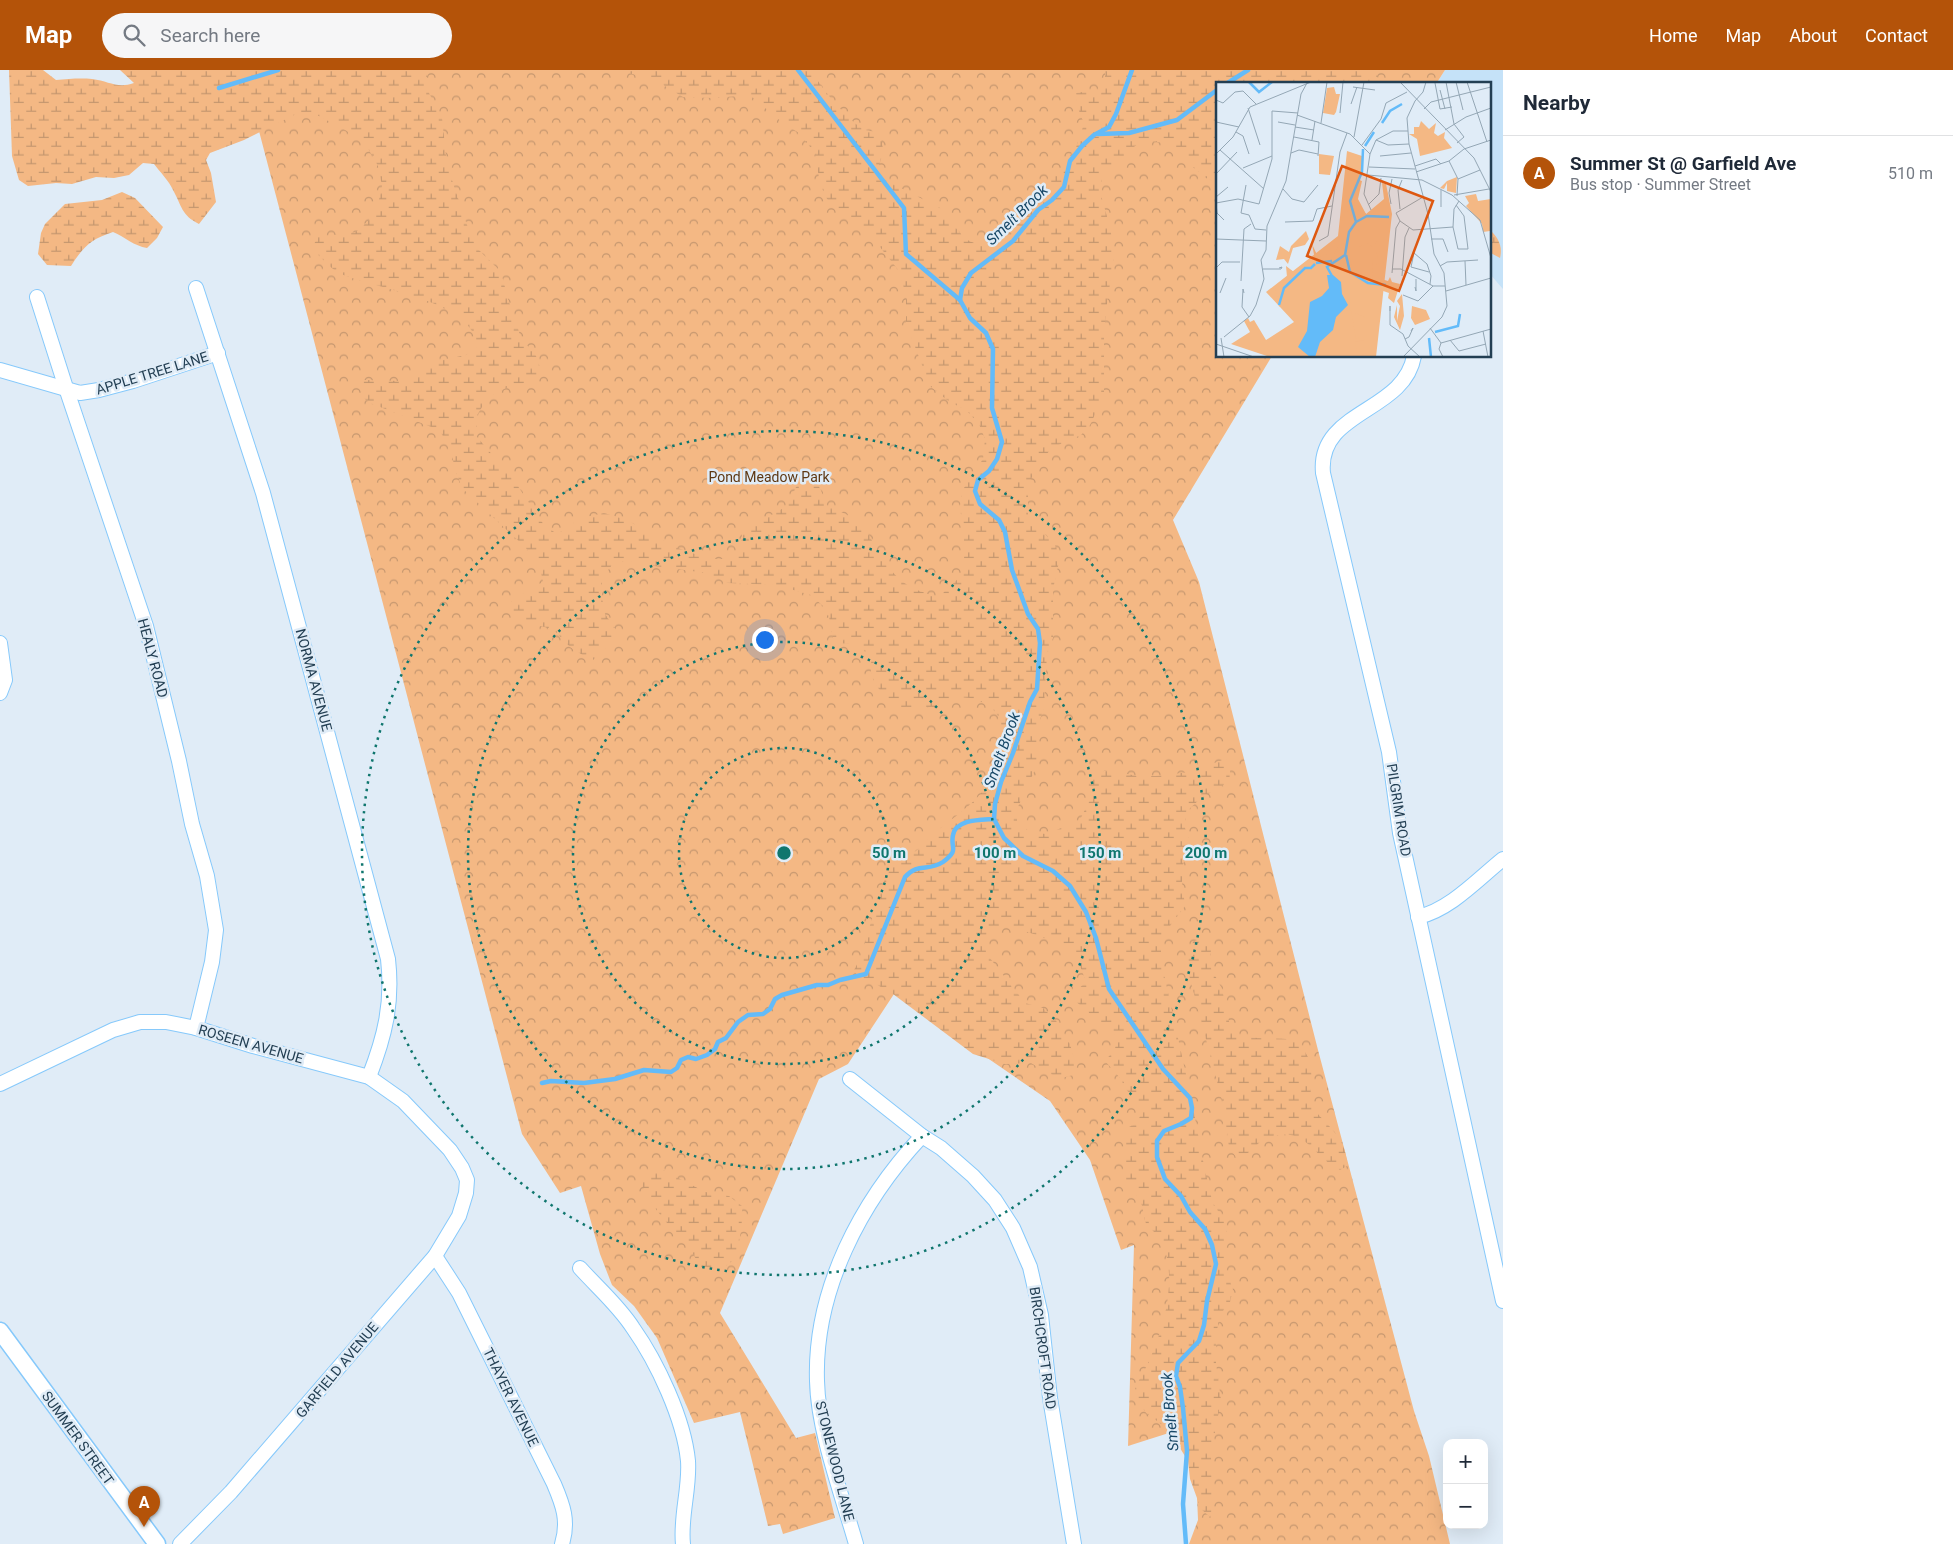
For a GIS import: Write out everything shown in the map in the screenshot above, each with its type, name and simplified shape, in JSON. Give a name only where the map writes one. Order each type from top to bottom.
[{"type":"street","name":"NORMA AVENUE","points":[[196,288],[263,493],[388,959],[390,1004],[385,1030],[370,1077]]},
{"type":"street","name":"HEALY ROAD","points":[[38,297],[66,388],[146,626],[179,761],[192,824],[207,876],[216,930],[212,962],[196,1028]]},
{"type":"street","name":"APPLE TREE LANE","points":[[0,370],[80,393],[134,381],[218,353]]},
{"type":"street","name":"PILGRIM ROAD","points":[[1413,358],[1410,369],[1401,384],[1334,434],[1326,448],[1322,465],[1324,481],[1389,752],[1400,833],[1503,1301]]},
{"type":"street","points":[[0,643],[5,680],[0,693]]},
{"type":"street","points":[[1418,917],[1431,914],[1444,907],[1503,859]]},
{"type":"street","name":"ROSEEN AVENUE","points":[[0,1084],[113,1030],[140,1022],[166,1022],[196,1028],[253,1046],[370,1077],[403,1101],[437,1136],[450,1150],[462,1168],[467,1180]]},
{"type":"street","name":"BIRCHCROFT ROAD","points":[[850,1079],[922,1136],[941,1148],[973,1176],[995,1200],[1013,1228],[1030,1267],[1041,1316],[1050,1398],[1074,1544]]},
{"type":"street","name":"STONEWOOD LANE","points":[[856,1544],[822,1420],[817,1382],[822,1319],[841,1257],[861,1219],[899,1160],[922,1136]]},
{"type":"street","name":"GARFIELD AVENUE","points":[[180,1544],[232,1492],[435,1256],[459,1216],[466,1192],[467,1180]]},
{"type":"street","name":"THAYER AVENUE","points":[[435,1256],[459,1292],[554,1484],[565,1513],[566,1526],[562,1544]]},
{"type":"street","points":[[580,1268],[633,1328],[647,1349],[679,1420],[686,1444],[688,1463],[683,1544]]},
{"type":"street","name":"SUMMER STREET","points":[[0,1331],[157,1544]]},
{"type":"shaded area","points":[[1445,70],[1503,70],[1503,289],[1490,274],[1490,82],[1437,82]]},
{"type":"green space","points":[[9,70],[43,70],[56,80],[92,79],[128,85],[134,83],[120,70],[430,70],[426,79],[429,93],[442,118],[447,165],[467,225],[476,247],[501,272],[521,338],[537,357],[541,372],[537,380],[508,387],[488,397],[476,417],[477,437],[513,479],[544,525],[557,534],[572,525],[577,519],[604,513],[627,520],[675,547],[709,559],[722,559],[738,552],[742,539],[742,526],[780,510],[789,502],[796,487],[808,478],[820,488],[827,506],[852,517],[864,527],[879,554],[904,583],[919,591],[939,597],[962,575],[965,550],[960,506],[962,491],[983,459],[985,439],[979,424],[967,411],[947,400],[930,386],[906,323],[906,295],[899,271],[876,242],[827,199],[820,184],[815,153],[799,133],[783,123],[750,95],[713,98],[683,97],[655,80],[617,70],[812,70],[826,93],[850,119],[863,129],[878,132],[883,149],[879,166],[891,183],[940,208],[965,239],[979,245],[992,244],[1009,233],[1040,199],[1042,188],[1060,170],[1076,147],[1084,124],[1078,108],[1076,93],[1089,91],[1098,98],[1105,86],[1105,70],[1375,70],[1379,82],[1216,82],[1216,183],[1206,178],[1164,143],[1146,140],[1130,149],[1123,162],[1103,177],[1099,188],[1111,231],[1114,265],[1108,294],[1104,332],[1104,395],[1090,425],[1081,435],[1054,447],[1039,461],[1028,486],[1028,516],[1056,546],[1059,562],[1053,589],[1053,638],[1047,653],[1044,707],[1038,726],[1038,763],[1017,809],[1017,821],[1031,833],[1047,834],[1080,820],[1089,801],[1088,775],[1108,770],[1137,776],[1156,776],[1190,772],[1225,759],[1231,763],[1229,782],[1201,798],[1186,812],[1185,828],[1191,845],[1182,867],[1185,906],[1161,938],[1161,961],[1205,1171],[1213,1203],[1225,1222],[1227,1237],[1223,1266],[1233,1289],[1230,1302],[1223,1311],[1216,1332],[1216,1363],[1221,1400],[1211,1453],[1213,1506],[1210,1517],[1201,1509],[1190,1479],[1188,1461],[1175,1440],[1160,1423],[1147,1414],[1137,1401],[1135,1387],[1152,1354],[1165,1315],[1169,1274],[1166,1256],[1160,1239],[1147,1225],[1142,1206],[1125,1178],[1125,1129],[1137,1123],[1141,1114],[1120,1078],[1105,1061],[1115,1049],[1117,1037],[1073,999],[1075,992],[1086,982],[1078,962],[1062,947],[1053,942],[1034,934],[1005,926],[985,939],[986,953],[1025,1003],[1043,1008],[1057,1022],[1070,1044],[1076,1065],[1073,1075],[1062,1078],[1047,1073],[1031,1063],[1005,1064],[973,1054],[893,994],[874,983],[860,980],[854,970],[861,957],[879,894],[888,871],[924,845],[929,837],[967,807],[986,787],[999,741],[1000,731],[996,713],[982,702],[965,697],[934,707],[900,708],[875,684],[871,673],[871,660],[865,651],[850,644],[834,643],[829,617],[824,607],[811,595],[776,585],[728,583],[707,573],[654,566],[627,560],[612,565],[602,578],[602,598],[605,614],[616,630],[613,641],[592,661],[570,647],[553,629],[527,623],[512,615],[507,606],[515,598],[543,582],[540,568],[525,547],[462,488],[450,447],[439,430],[370,403],[361,396],[364,380],[401,381],[433,362],[466,355],[477,347],[472,331],[460,318],[442,307],[420,298],[339,273],[313,250],[318,237],[356,232],[368,221],[378,204],[382,186],[378,166],[366,145],[347,131],[319,116],[294,115],[244,140],[210,153],[206,160],[211,173],[216,202],[199,224],[185,214],[169,183],[154,164],[143,163],[129,175],[114,178],[96,177],[72,184],[56,183],[28,186],[19,180],[12,156]]},
{"type":"green space","name":"Pond Meadow Park","points":[[243,70],[1445,70],[1437,82],[1216,82],[1216,358],[1271,358],[1173,520],[1199,582],[1318,1050],[1414,1411],[1429,1456],[1443,1515],[1443,1529],[1446,1529],[1450,1544],[1189,1544],[1198,1520],[1194,1425],[1128,1446],[1134,1245],[1121,1250],[1090,1160],[1050,1101],[894,994],[848,1064],[819,1079],[720,1313],[796,1438],[815,1433],[835,1518],[783,1534],[780,1524],[768,1526],[740,1412],[694,1423],[657,1338],[634,1306],[612,1285],[600,1254],[581,1186],[560,1193],[522,1134]]},
{"type":"green space","points":[[122,192],[135,198],[163,227],[157,238],[147,248],[113,232],[88,244],[71,266],[47,265],[38,254],[41,233],[45,224],[65,204],[102,200]]},
{"type":"green space","points":[[1490,230],[1499,242],[1500,258],[1490,253]]},
{"type":"green space","points":[[1205,938],[1211,950],[1209,964],[1222,989],[1230,1026],[1236,1035],[1296,1040],[1308,1056],[1312,1070],[1310,1104],[1339,1139],[1346,1155],[1347,1166],[1340,1170],[1330,1164],[1300,1138],[1291,1135],[1266,1138],[1249,1152],[1236,1157],[1229,1147],[1223,1104],[1188,971],[1187,950],[1194,941]]},
{"type":"green space","points":[[663,1170],[705,1192],[729,1196],[742,1206],[740,1236],[733,1259],[727,1265],[703,1278],[700,1267],[690,1249],[655,1208],[640,1181],[642,1172]]},
{"type":"waterway","points":[[219,88],[278,70]]},
{"type":"waterway","points":[[798,70],[904,208],[906,254],[960,300]]},
{"type":"waterway","name":"Smelt Brook","points":[[1132,70],[1116,114],[1109,127],[1094,135],[1070,161],[1064,187],[1052,200],[1038,210],[1013,241],[971,273],[962,288],[960,300],[970,318],[986,333],[993,349],[992,408],[1002,442],[997,459],[989,471],[978,480],[975,491],[980,504],[999,520],[1005,532],[1012,570],[1028,614],[1038,629],[1040,643],[1037,689],[1030,702],[1001,782],[995,804],[994,819],[1004,838],[1023,856],[1053,871],[1070,886],[1086,912],[1096,938],[1109,989],[1163,1069],[1190,1098],[1192,1108],[1191,1118],[1164,1131],[1157,1141],[1157,1157],[1165,1179],[1181,1196],[1190,1212],[1205,1229],[1212,1245],[1216,1264],[1199,1341],[1178,1363],[1176,1376],[1180,1387],[1187,1451],[1183,1504],[1186,1544]]},
{"type":"waterway","points":[[1229,82],[1248,70]]},
{"type":"waterway","points":[[1098,134],[1129,133],[1177,120],[1216,91]]},
{"type":"waterway","points":[[542,1083],[551,1081],[584,1083],[615,1079],[644,1070],[671,1072],[677,1068],[681,1060],[688,1057],[696,1059],[707,1055],[715,1049],[718,1042],[726,1038],[738,1022],[748,1015],[763,1014],[770,1009],[775,999],[782,995],[866,974],[905,877],[914,870],[938,865],[948,858],[953,851],[953,835],[959,826],[970,821],[994,819]]},
{"type":"place","name":"Summer St @ Garfield Ave","points":[[144,1527]]}]
